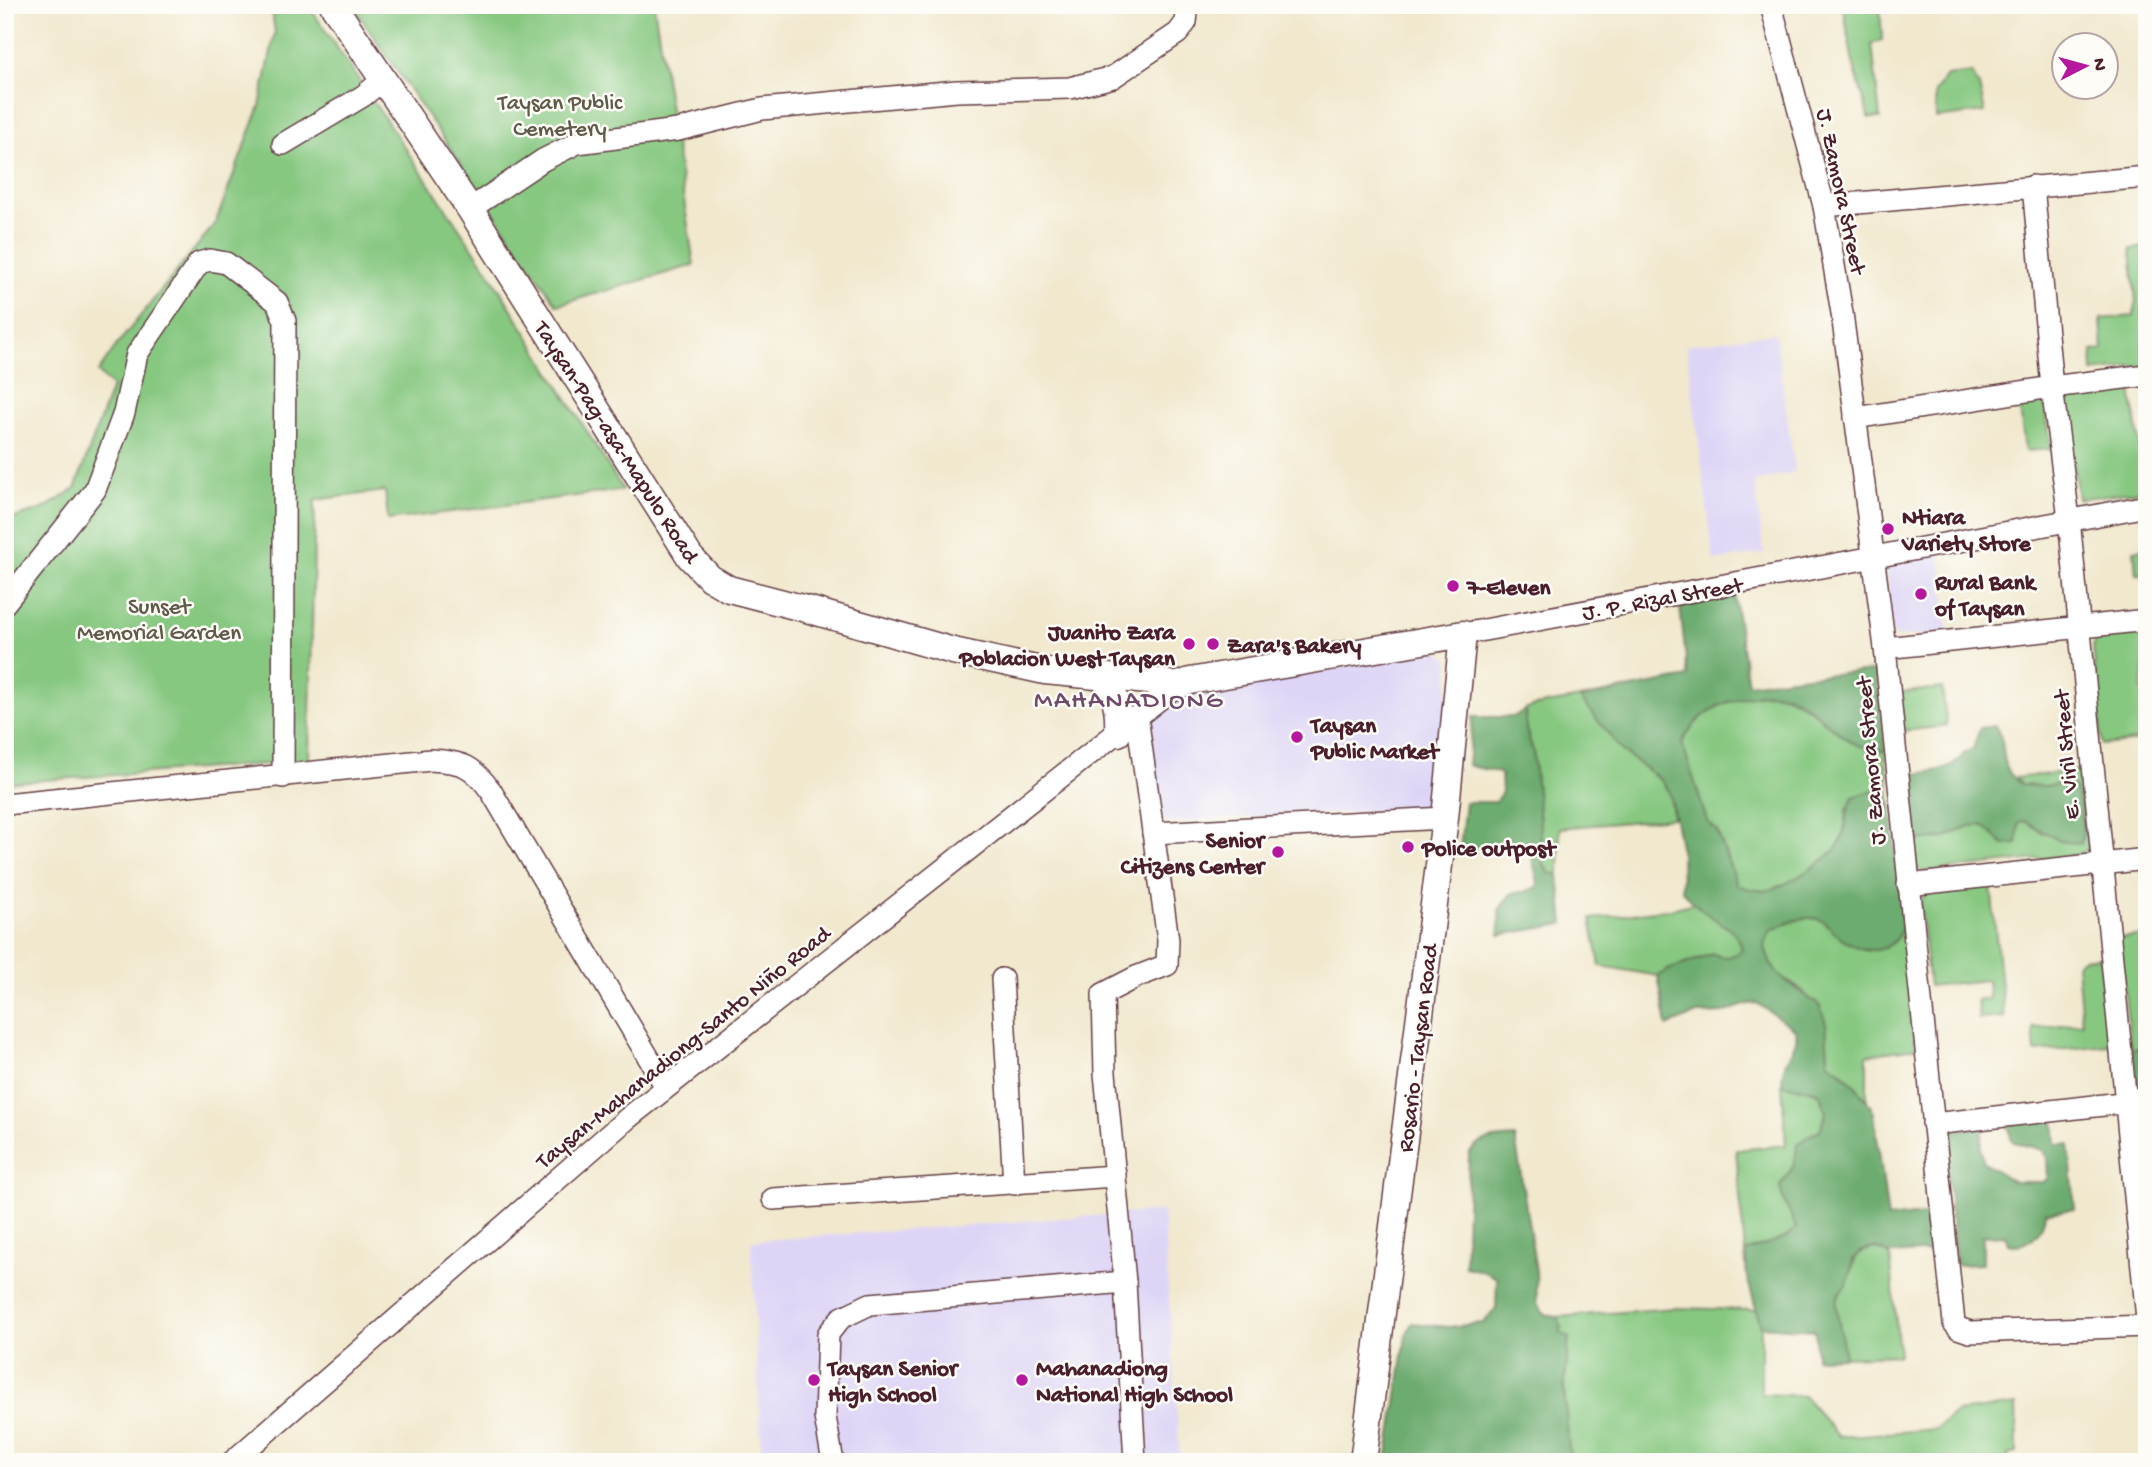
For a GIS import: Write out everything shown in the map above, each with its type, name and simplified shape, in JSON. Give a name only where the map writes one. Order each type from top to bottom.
[{"type":"main road","name":"Taysan-Pag-asa-Mapulo Road","points":[[333,5],[470,209],[690,556],[710,578],[729,589],[953,651],[1045,671],[1176,686]]},
{"type":"main road","name":"J. P. Rizal Street","points":[[1176,686],[1190,681],[1463,634]]},
{"type":"main road","name":"Rosario - Taysan Road","points":[[1363,1462],[1445,818],[1463,634]]},
{"type":"main road","points":[[1104,677],[1128,725]]},
{"type":"street","points":[[470,209],[543,160],[578,143],[678,130],[762,109],[957,91],[1070,88],[1113,77],[1178,33],[1185,22],[1188,5]]},
{"type":"street","name":"J. Zamora Street","points":[[1771,5],[1825,206],[1842,313],[1885,648],[1952,1315],[1958,1328],[1970,1332],[2147,1326]]},
{"type":"street","points":[[283,144],[363,96],[383,80]]},
{"type":"street","points":[[1825,206],[2147,177]]},
{"type":"street","name":"E. Viril Street","points":[[2034,186],[2147,1320]]},
{"type":"street","points":[[5,603],[95,490],[124,413],[137,354],[199,263],[209,260],[226,263],[277,302],[285,321],[284,777]]},
{"type":"street","points":[[1855,418],[2147,375]]},
{"type":"street","name":"J. P. Rizal Street","points":[[1463,634],[2147,506]]},
{"type":"street","points":[[1885,648],[2147,620]]},
{"type":"street","name":"Taysan-Mahanadiong-Santo Niño Road","points":[[232,1462],[666,1087],[1176,686]]},
{"type":"street","points":[[1128,725],[1153,833],[1168,940],[1167,965],[1136,976],[1103,994],[1105,1073],[1125,1282],[1135,1462]]},
{"type":"street","points":[[5,804],[431,760],[452,761],[469,766],[491,791],[666,1087]]},
{"type":"street","points":[[1153,833],[1445,818]]},
{"type":"street","points":[[1908,885],[2147,859]]},
{"type":"street","points":[[1002,979],[1014,1184]]},
{"type":"street","points":[[1933,1125],[2125,1103],[2147,1096]]},
{"type":"street","points":[[773,1199],[1115,1176]]},
{"type":"street","points":[[833,1462],[825,1417],[828,1334],[841,1318],[870,1304],[1125,1282]]},
{"type":"shaded area","points":[[1775,333],[1795,472],[1755,482],[1764,553],[1714,561],[1686,345]]},
{"type":"shaded area","points":[[1940,553],[1948,634],[1897,637],[1892,631],[1887,567],[1890,564]]},
{"type":"shaded area","name":"Taysan Public Market","points":[[1440,651],[1450,661],[1438,804],[1432,808],[1164,822],[1159,817],[1148,726],[1184,694]]},
{"type":"shaded area","name":"Mahanadiong National High School","points":[[1163,1211],[1180,1462],[762,1462],[751,1241]]},
{"type":"green space","name":"Sunset Memorial Garden","points":[[271,5],[308,5],[487,269],[623,490],[388,520],[385,491],[315,500],[309,761],[5,783],[5,521],[43,509],[75,489],[112,387],[98,372],[215,224],[260,106],[275,32]]},
{"type":"green space","name":"Taysan Public Cemetery","points":[[352,5],[654,5],[694,265],[557,305]]},
{"type":"green space","points":[[1843,5],[1880,5],[1882,40],[1872,44],[1880,118],[1869,118],[1853,63]]},
{"type":"green space","points":[[1972,73],[1979,86],[1985,112],[1936,118],[1935,92],[1947,76]]},
{"type":"green space","points":[[2147,247],[2147,365],[2093,372],[2092,351],[2103,350],[2101,319],[2134,316],[2136,302],[2131,249]]},
{"type":"green space","points":[[2130,384],[2147,490],[2078,499],[2064,397],[2067,394]]},
{"type":"green space","points":[[2043,397],[2052,449],[2025,451],[2019,399]]},
{"type":"green space","points":[[2147,548],[2147,598],[2144,574],[2136,574],[2134,550]]},
{"type":"green space","points":[[1734,596],[1748,684],[1876,671],[1885,751],[1851,742],[1801,702],[1787,695],[1772,693],[1748,696],[1717,707],[1691,728],[1682,743],[1707,821],[1717,831],[1737,885],[1752,889],[1769,890],[1777,887],[1819,863],[1840,843],[1853,797],[1870,791],[1889,789],[1903,927],[1897,938],[1881,949],[1863,949],[1844,940],[1821,920],[1806,918],[1771,930],[1764,944],[1770,963],[1780,976],[1820,1006],[1826,1024],[1828,1062],[1854,1084],[1874,1113],[1888,1219],[1931,1214],[1935,1251],[1890,1254],[1874,1248],[1861,1251],[1853,1260],[1851,1273],[1839,1293],[1836,1306],[1845,1357],[1816,1358],[1815,1330],[1761,1326],[1747,1277],[1745,1252],[1787,1237],[1796,1228],[1780,1186],[1792,1168],[1797,1146],[1806,1137],[1820,1130],[1826,1113],[1821,1094],[1782,1084],[1784,1067],[1797,1036],[1796,1030],[1757,1003],[1743,1005],[1724,1013],[1697,1014],[1667,1026],[1658,976],[1713,954],[1728,957],[1742,949],[1733,932],[1682,891],[1681,851],[1670,794],[1661,780],[1623,752],[1580,698],[1688,677],[1680,607]]},
{"type":"green space","points":[[2147,628],[2147,658],[2141,688],[2147,698],[2147,740],[2102,745],[2093,646],[2097,634]]},
{"type":"green space","points":[[1942,688],[1947,726],[1902,731],[1897,693]]},
{"type":"green space","points":[[1772,693],[1802,704],[1853,742],[1885,751],[1889,789],[1870,791],[1847,808],[1841,840],[1831,855],[1785,884],[1761,891],[1737,885],[1717,831],[1707,821],[1682,743],[1689,731],[1708,712],[1744,697]]},
{"type":"green space","points":[[1580,698],[1623,752],[1661,780],[1670,794],[1673,818],[1560,828],[1559,875],[1550,873],[1544,865],[1533,751],[1526,729],[1525,710]]},
{"type":"green space","points":[[1525,710],[1526,729],[1533,751],[1544,865],[1550,873],[1559,875],[1564,924],[1500,935],[1499,910],[1511,894],[1537,887],[1538,882],[1529,845],[1460,849],[1465,802],[1495,802],[1502,792],[1501,774],[1468,765],[1473,717],[1513,717]]},
{"type":"green space","points":[[1995,726],[2001,739],[2006,766],[2021,785],[2045,786],[2070,782],[2082,812],[2081,844],[2060,841],[2025,821],[2019,823],[2017,844],[2004,845],[1983,825],[1969,826],[1945,838],[1918,841],[1911,800],[1912,774],[1946,768],[1973,749],[1980,728]]},
{"type":"green space","points":[[2082,770],[2091,835],[2088,848],[2082,854],[1924,872],[1916,867],[1906,775],[1912,774],[1911,800],[1945,838],[1969,826],[1983,825],[2004,845],[2017,843],[2019,823],[2025,821],[2043,833],[2085,828],[2076,789],[2070,782],[2045,786],[2022,785],[2015,778]]},
{"type":"green space","points":[[1991,886],[2004,1017],[1979,1019],[1977,1000],[1989,999],[1987,980],[1929,986],[1920,902],[1927,892]]},
{"type":"green space","points":[[1694,903],[1729,928],[1743,949],[1728,957],[1712,954],[1658,976],[1600,966],[1591,919],[1671,909]]},
{"type":"green space","points":[[1804,917],[1822,920],[1852,944],[1867,951],[1903,927],[1916,1048],[1867,1055],[1867,1099],[1839,1069],[1828,1062],[1826,1024],[1803,991],[1780,976],[1770,963],[1764,944],[1771,930]]},
{"type":"green space","points":[[2147,935],[2147,1046],[2131,1050],[2119,938]]},
{"type":"green space","points":[[2100,957],[2109,1045],[2035,1052],[2033,1028],[2082,1023],[2077,964],[2082,959]]},
{"type":"green space","points":[[2147,1046],[2147,1087],[2138,1087],[2134,1079],[2131,1050]]},
{"type":"green space","points":[[1782,1084],[1821,1095],[1826,1113],[1820,1130],[1806,1137],[1797,1146],[1792,1168],[1780,1186],[1796,1228],[1787,1237],[1745,1252],[1736,1150],[1786,1145]]},
{"type":"green space","points":[[2054,1119],[2056,1144],[2069,1144],[2075,1209],[2045,1212],[2038,1232],[2022,1244],[2008,1244],[2005,1235],[1983,1236],[1983,1264],[1956,1265],[1944,1135],[1946,1132],[1983,1127],[1983,1162],[2014,1182],[2043,1182],[2048,1178],[2047,1158],[2043,1150],[2014,1142],[2009,1124]]},
{"type":"green space","points":[[1515,1137],[1536,1271],[1537,1303],[1544,1314],[1557,1317],[1562,1328],[1560,1333],[1569,1337],[1564,1390],[1570,1462],[1387,1462],[1406,1335],[1412,1323],[1449,1327],[1483,1323],[1496,1309],[1497,1278],[1465,1267],[1469,1154],[1478,1144]]},
{"type":"green space","points":[[1874,1248],[1890,1254],[1899,1355],[1845,1357],[1837,1319],[1838,1297],[1857,1256]]},
{"type":"green space","points":[[1675,1308],[1756,1310],[1761,1326],[1761,1394],[1804,1396],[1839,1437],[1936,1429],[1956,1412],[2016,1405],[2017,1453],[2008,1455],[2007,1462],[1570,1462],[1564,1390],[1569,1338],[1560,1333],[1562,1328],[1557,1317]]},
{"type":"place","name":"Ntiara Variety Store","points":[[1888,529]]},
{"type":"place","name":"7-Eleven","points":[[1453,586]]},
{"type":"place","name":"Rural Bank of Taysan","points":[[1921,594]]},
{"type":"place","name":"Juanito Zara Poblacion West Taysan","points":[[1189,644]]},
{"type":"place","name":"Zara's Bakery","points":[[1213,644]]},
{"type":"place","name":"Taysan Public Market","points":[[1297,737]]},
{"type":"place","name":"Police outpost","points":[[1408,847]]},
{"type":"place","name":"Senior Citizens Center","points":[[1278,852]]},
{"type":"place","name":"Taysan Senior High School","points":[[814,1380]]},
{"type":"place","name":"Mahanadiong National High School","points":[[1022,1380]]},
{"type":"district","name":"MAHANADIONG","points":[[1129,698]]}]
